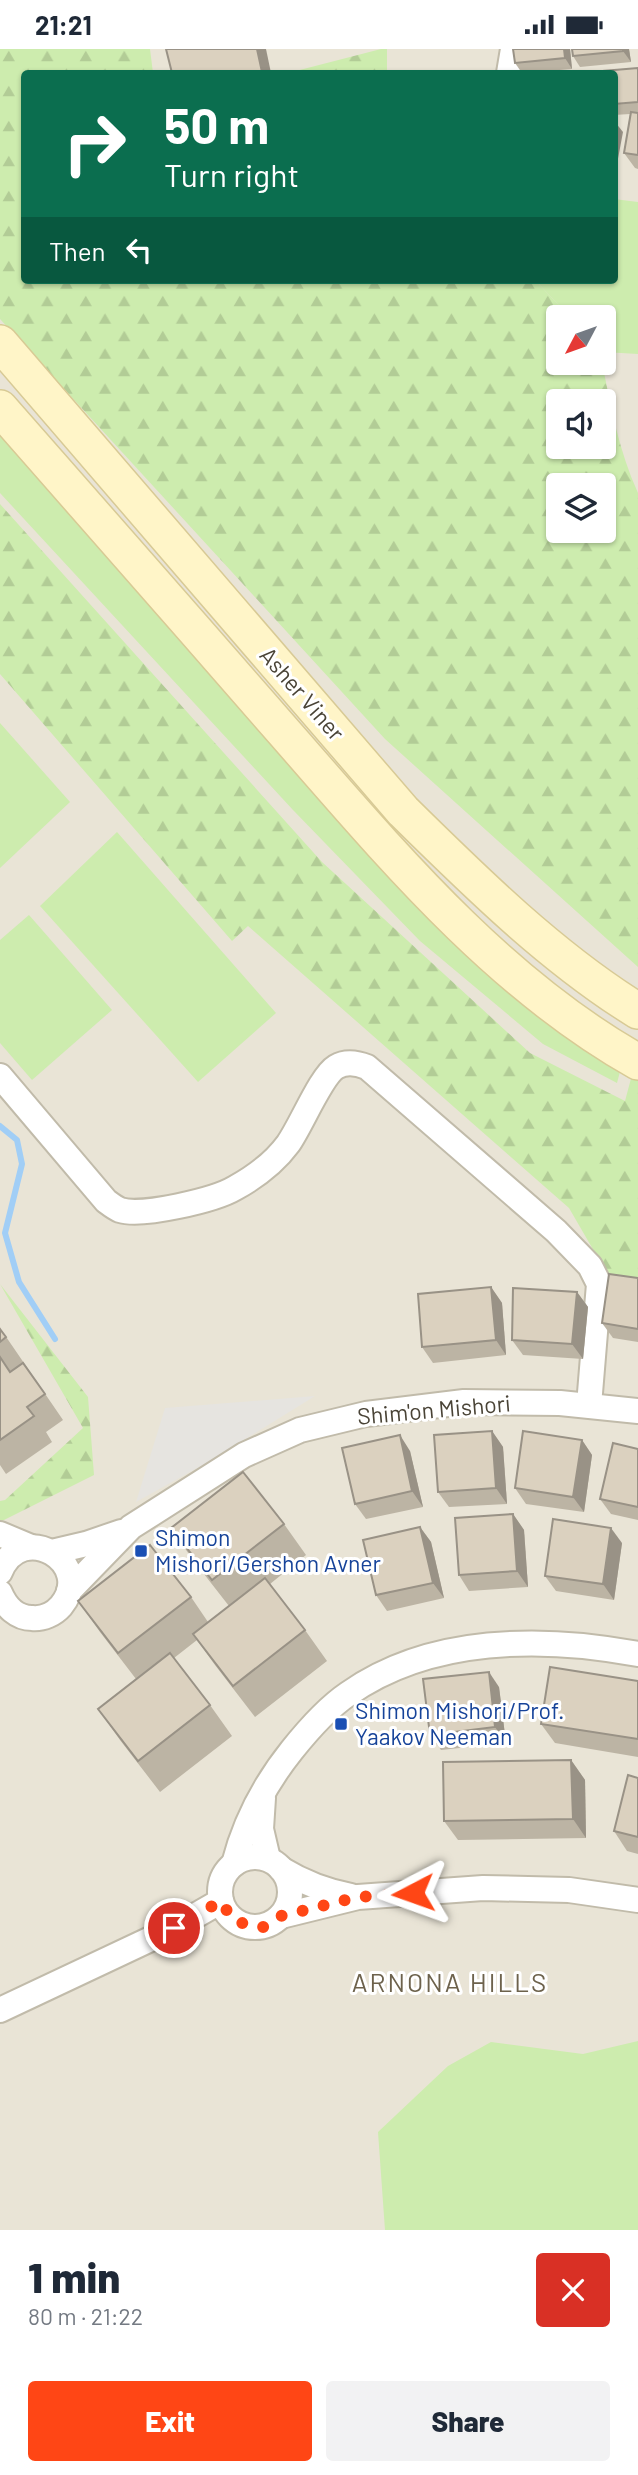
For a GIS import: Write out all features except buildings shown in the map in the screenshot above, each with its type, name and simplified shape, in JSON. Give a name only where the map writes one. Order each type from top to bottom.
[{"type":"main road","name":"Asher Viner","points":[[0,343],[403,811],[472,879],[550,946],[638,1011]]},
{"type":"main road","name":"Asher Viner","points":[[0,408],[365,824],[482,947],[534,992],[606,1044],[638,1062]]},
{"type":"street","points":[[510,70],[513,49]]},
{"type":"street","points":[[0,1076],[106,1201],[120,1210],[139,1212],[184,1205],[232,1190],[264,1170],[287,1145],[326,1077],[337,1066],[354,1062],[367,1067],[556,1231],[590,1266],[599,1284],[589,1405]]},
{"type":"street","name":"Shim'on Mishori","points":[[41,1550],[86,1544],[131,1527],[244,1455],[280,1437],[321,1424],[391,1409],[464,1402],[513,1401],[638,1411]]},
{"type":"street","name":"Shim'on Mishori","points":[[0,1593],[7,1606],[26,1618],[37,1618],[57,1610],[69,1591],[131,1527]]},
{"type":"street","points":[[0,1534],[41,1550],[67,1569],[69,1591]]},
{"type":"street","points":[[0,1572],[10,1556],[41,1550]]},
{"type":"street","points":[[638,1654],[544,1644],[483,1646],[435,1654],[390,1670],[347,1694],[310,1727],[264,1790],[243,1832],[234,1864],[221,1881],[221,1901],[225,1911],[242,1925],[263,1927],[281,1916],[358,1897],[483,1888],[528,1888],[590,1892],[638,1900]]},
{"type":"street","points":[[264,1790],[261,1829],[275,1864],[286,1877],[290,1897],[281,1916]]},
{"type":"street","points":[[234,1864],[250,1857],[275,1864],[305,1884],[327,1892],[358,1897]]},
{"type":"street","points":[[0,2010],[174,1928],[221,1901]]},
{"type":"shaded area","points":[[0,49],[638,49],[638,2230],[0,2230]]},
{"type":"shaded area","points":[[315,1396],[208,1462],[136,1502],[165,1408]]},
{"type":"green space","points":[[0,49],[150,49],[153,70],[21,70],[21,284],[539,284],[559,305],[546,305],[546,375],[605,375],[607,389],[546,389],[546,459],[616,459],[616,427],[638,493],[638,967],[385,739],[0,319]]},
{"type":"green space","points":[[381,49],[387,49],[387,70],[300,70]]},
{"type":"green space","points":[[618,200],[638,202],[638,354],[616,353],[616,305],[559,305],[539,284],[618,284]]},
{"type":"green space","points":[[0,429],[373,841],[622,1064],[617,1083],[543,1044],[420,941],[293,810],[0,493]]},
{"type":"green space","points":[[0,504],[322,862],[530,1053],[625,1101],[633,1071],[638,1075],[638,1280],[609,1277],[569,1208],[248,926],[232,941],[0,674]]},
{"type":"green space","points":[[0,723],[70,802],[0,868]]},
{"type":"green space","points":[[117,832],[276,1013],[198,1082],[40,906]]},
{"type":"green space","points":[[29,915],[112,1010],[32,1080],[0,1043],[0,940]]},
{"type":"green space","points":[[0,1284],[88,1397],[94,1475],[0,1522],[0,1501],[5,1500],[83,1428]]},
{"type":"green space","points":[[638,2041],[638,2230],[385,2230],[378,2132],[448,2066],[491,2042],[583,2054]]},
{"type":"waterway","points":[[0,1126],[17,1140],[22,1164],[5,1233],[19,1282],[55,1339]]},
{"type":"place","name":"Shimon Mishori/Gershon Avner","points":[[141,1551]]},
{"type":"place","name":"Shimon Mishori/Prof. Yaakov Neeman","points":[[341,1724]]},
{"type":"district","name":"ARNONA HILLS","points":[[450,1983]]},
{"type":"route","points":[[174,1928],[221,1901],[232,1919],[242,1925],[263,1927],[281,1916],[358,1897],[413,1893]]}]
